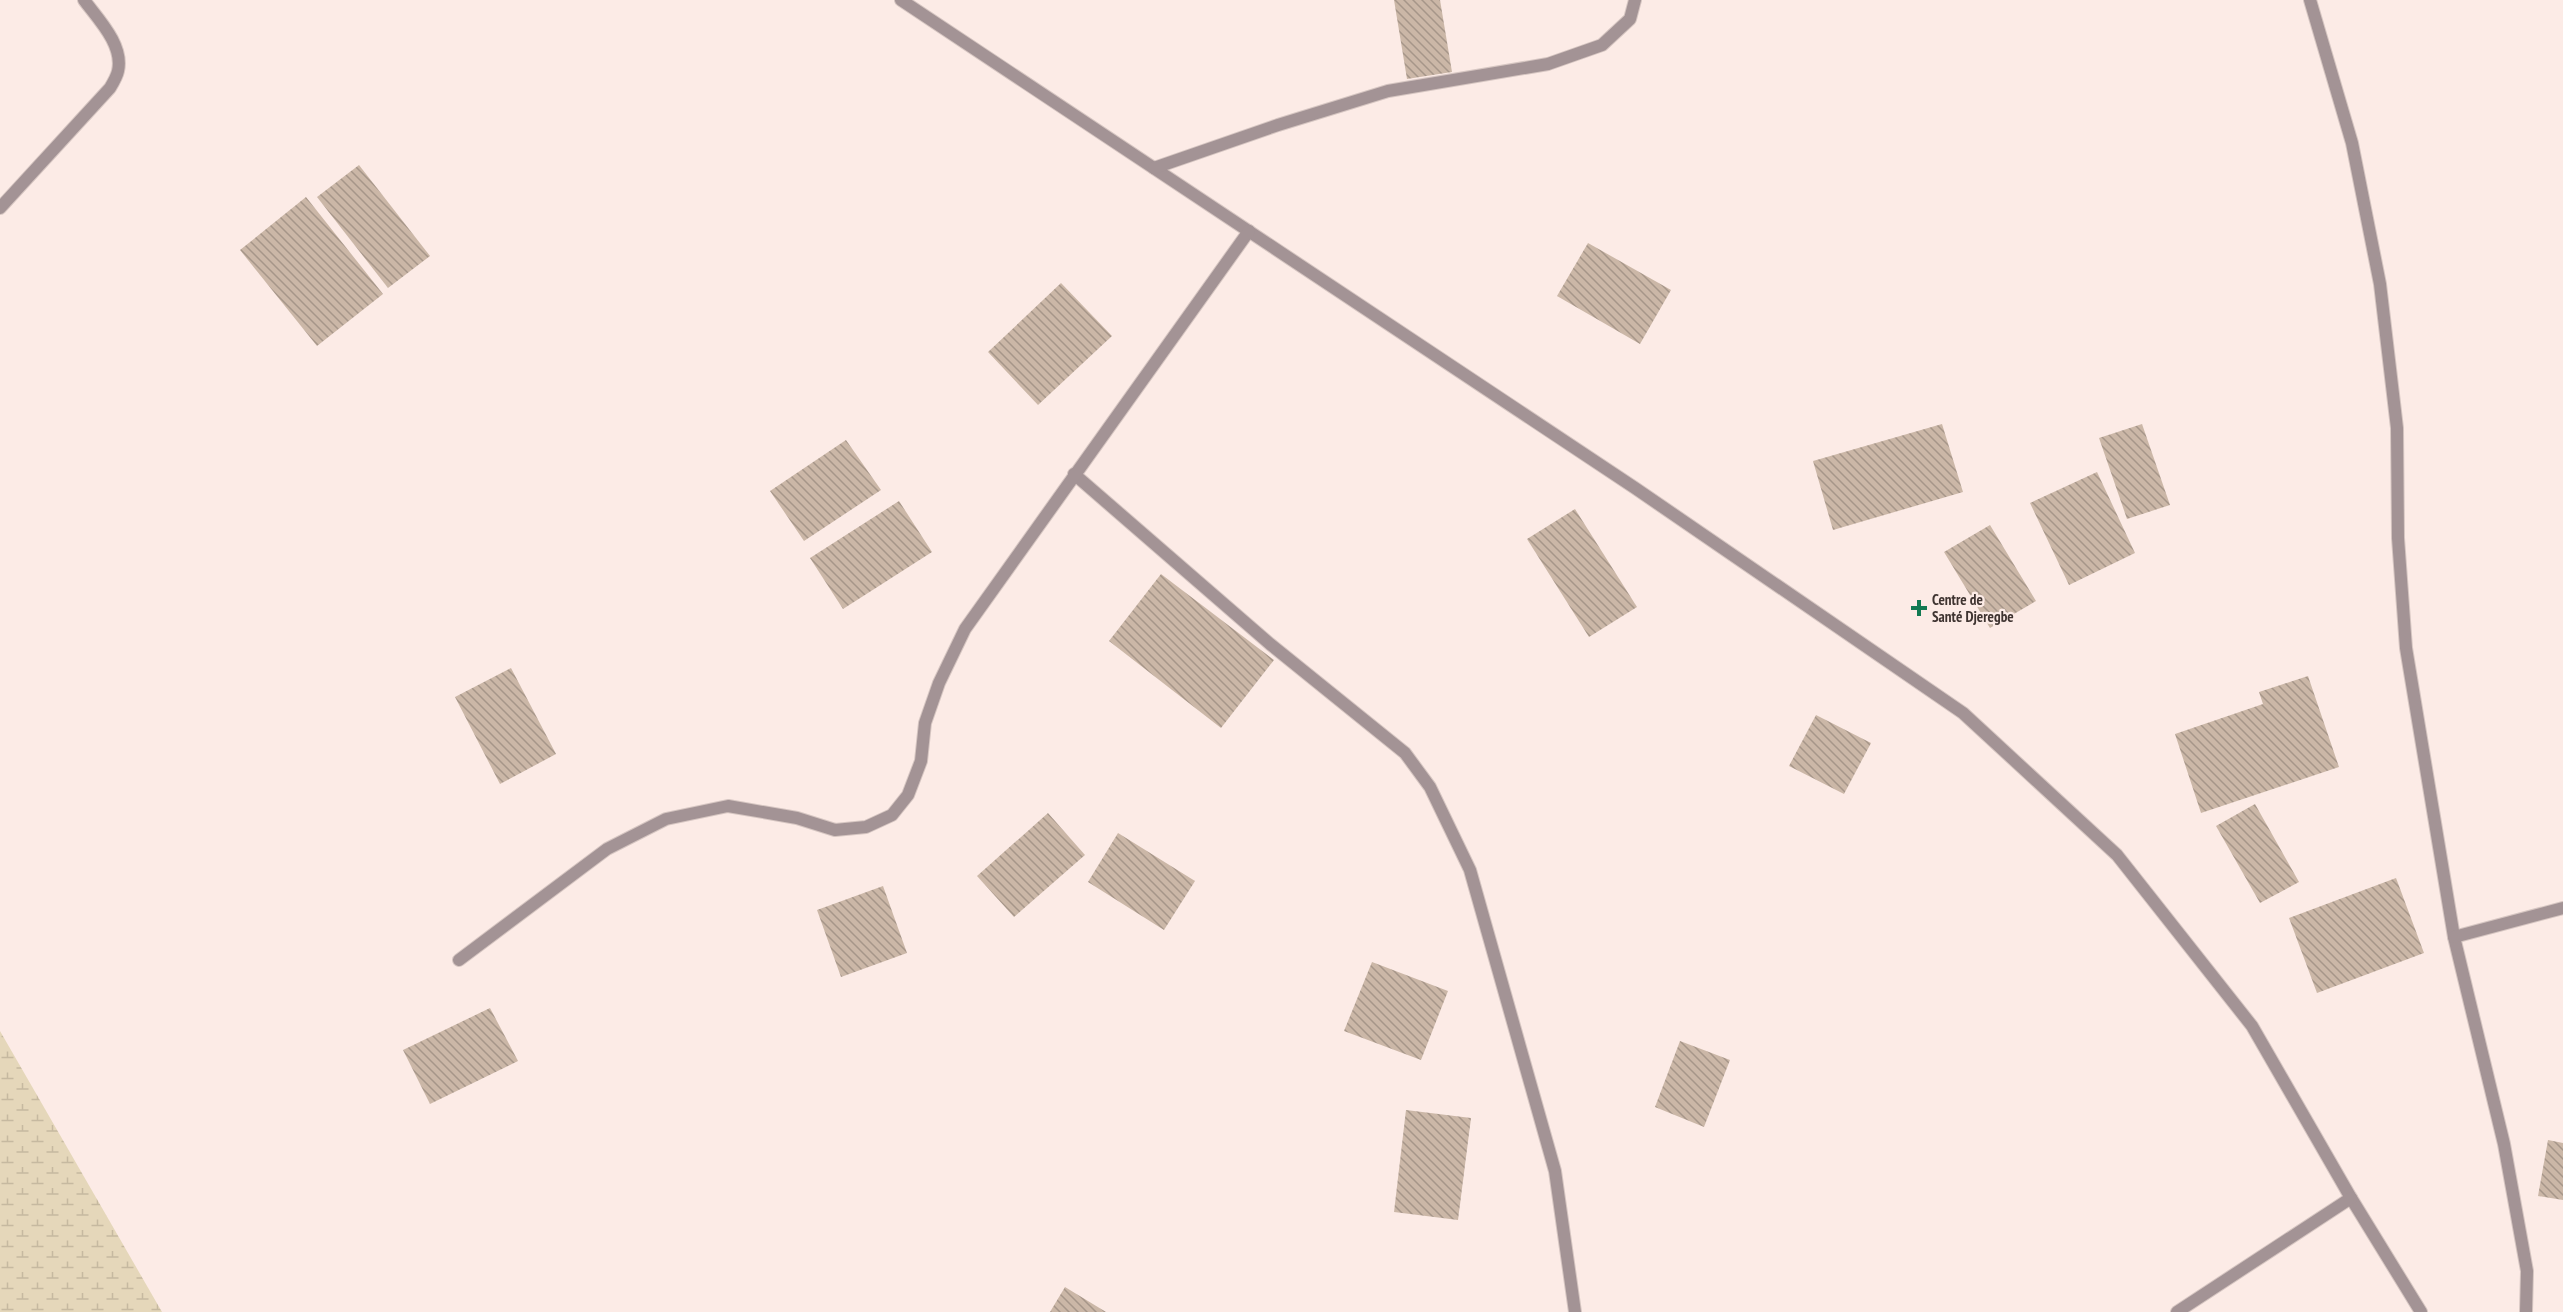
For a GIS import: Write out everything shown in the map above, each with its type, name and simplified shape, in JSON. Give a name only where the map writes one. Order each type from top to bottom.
[{"type":"street","points":[[0,208],[110,88],[118,72],[119,60],[112,38],[84,0]]},
{"type":"street","points":[[901,0],[1635,489],[1963,712],[2117,855],[2252,1026],[2351,1198],[2421,1312]]},
{"type":"street","points":[[1154,168],[1278,125],[1388,91],[1548,64],[1581,53],[1602,45],[1630,20],[1635,0]]},
{"type":"street","points":[[2310,0],[2352,143],[2380,284],[2397,428],[2398,538],[2406,648],[2454,937],[2504,1144],[2527,1271],[2526,1312]]},
{"type":"street","points":[[459,960],[607,849],[666,819],[728,806],[797,818],[835,830],[866,827],[892,815],[908,795],[921,761],[925,723],[939,683],[965,629],[1249,231]]},
{"type":"street","points":[[1074,474],[1270,644],[1405,753],[1430,787],[1470,870],[1555,1171],[1575,1312]]},
{"type":"street","points":[[2454,937],[2563,908]]},
{"type":"street","points":[[2177,1312],[2351,1198]]},
{"type":"green space","points":[[0,1031],[162,1312],[0,1312]]},
{"type":"building","points":[[1394,0],[1440,0],[1452,72],[1407,79]]},
{"type":"building","points":[[359,165],[430,256],[388,288],[317,197]]},
{"type":"building","points":[[306,197],[383,294],[317,346],[240,250]]},
{"type":"building","points":[[1588,243],[1671,290],[1640,344],[1557,296]]},
{"type":"building","points":[[1061,283],[1112,336],[1038,405],[988,352]]},
{"type":"building","points":[[1942,424],[1963,492],[1833,530],[1813,461]]},
{"type":"building","points":[[2142,424],[2170,505],[2127,519],[2099,438]]},
{"type":"building","points":[[846,440],[881,490],[804,541],[770,491]]},
{"type":"building","points":[[2097,472],[2135,553],[2069,585],[2030,503]]},
{"type":"building","points":[[899,501],[932,552],[843,609],[810,558]]},
{"type":"building","points":[[1575,509],[1637,607],[1589,637],[1527,539]]},
{"type":"building","points":[[1990,525],[2036,601],[1990,628],[1944,552]]},
{"type":"building","points":[[1161,574],[1274,660],[1221,728],[1109,641]]},
{"type":"building","points":[[511,668],[556,754],[500,784],[455,697]]},
{"type":"building","points":[[2308,676],[2339,767],[2201,813],[2175,734],[2263,704],[2259,692]]},
{"type":"building","points":[[1816,715],[1871,743],[1844,794],[1789,766]]},
{"type":"building","points":[[2255,804],[2299,882],[2260,903],[2216,826]]},
{"type":"building","points":[[1048,813],[1085,855],[1014,917],[977,876]]},
{"type":"building","points":[[1118,833],[1195,881],[1164,930],[1088,882]]},
{"type":"building","points":[[2396,878],[2424,953],[2317,993],[2289,918]]},
{"type":"building","points":[[883,886],[907,953],[841,977],[817,910]]},
{"type":"building","points":[[1372,962],[1448,991],[1421,1060],[1344,1031]]},
{"type":"building","points":[[490,1008],[518,1061],[430,1104],[403,1050]]},
{"type":"building","points":[[1680,1041],[1730,1060],[1704,1127],[1655,1107]]},
{"type":"building","points":[[1406,1110],[1471,1118],[1458,1220],[1394,1212]]},
{"type":"building","points":[[2548,1140],[2563,1143],[2563,1200],[2538,1196]]},
{"type":"building","points":[[1065,1287],[1106,1312],[1050,1312]]},
{"type":"place","name":"Centre de Santé Djeregbe","points":[[1919,608]]}]
